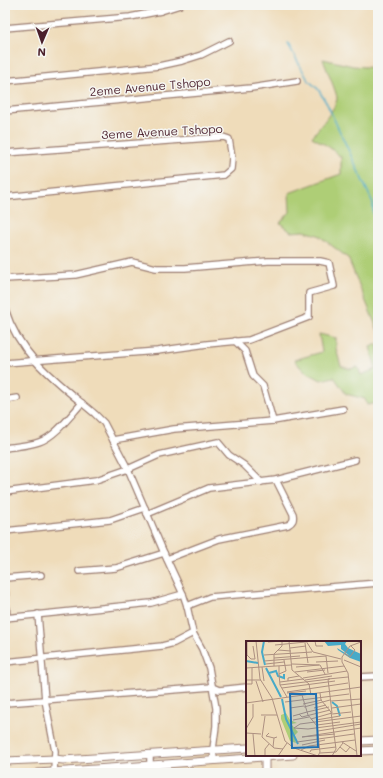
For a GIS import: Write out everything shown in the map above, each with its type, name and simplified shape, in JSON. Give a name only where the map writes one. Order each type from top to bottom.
[{"type":"street","points":[[5,28],[130,17],[161,11],[180,5]]},
{"type":"street","points":[[5,82],[159,66],[201,55],[229,41]]},
{"type":"street","name":"2eme Avenue Tshopo","points":[[5,111],[251,88],[297,81]]},
{"type":"street","name":"3eme Avenue Tshopo","points":[[5,153],[223,137],[229,139],[232,158],[231,169],[224,175],[5,197]]},
{"type":"street","points":[[5,279],[75,275],[132,262],[156,268],[185,268],[268,261],[320,262],[329,263],[334,286],[309,293],[309,317],[249,340],[157,351],[5,363]]},
{"type":"street","points":[[5,308],[7,321],[33,360],[104,423],[128,469],[166,559],[183,594],[194,633],[209,668],[216,708],[216,726],[213,749],[214,760]]},
{"type":"street","points":[[235,341],[245,351],[253,376],[263,386],[272,421]]},
{"type":"street","points":[[5,400],[17,398]]},
{"type":"street","points":[[5,448],[30,445],[40,442],[55,432],[82,403]]},
{"type":"street","points":[[113,440],[174,428],[272,421],[344,409]]},
{"type":"street","points":[[5,492],[86,482],[128,469],[159,455],[218,442],[229,455],[244,465],[261,482]]},
{"type":"street","points":[[5,532],[110,520],[146,511],[209,488],[276,480],[354,460]]},
{"type":"street","points":[[166,559],[219,539],[292,523],[294,519],[293,514],[276,480]]},
{"type":"street","points":[[79,571],[116,568],[164,553]]},
{"type":"street","points":[[5,578],[42,575]]},
{"type":"street","points":[[187,606],[210,597],[378,583]]},
{"type":"street","points":[[5,589],[6,618],[151,603],[183,594]]},
{"type":"street","points":[[38,614],[45,700],[55,751],[54,772]]},
{"type":"street","points":[[5,662],[162,646],[174,643],[194,633]]},
{"type":"street","points":[[361,677],[378,676]]},
{"type":"street","points":[[5,703],[212,687],[219,690],[246,687]]},
{"type":"street","points":[[361,742],[378,740]]},
{"type":"street","points":[[5,762],[55,758],[63,760],[246,748]]},
{"type":"street","points":[[361,751],[378,750]]},
{"type":"street","points":[[150,754],[150,773]]},
{"type":"street","points":[[38,773],[265,756],[266,773]]},
{"type":"street","points":[[80,771],[84,758]]},
{"type":"street","points":[[63,760],[64,772]]},
{"type":"green space","points":[[323,59],[353,66],[378,68],[378,331],[348,258],[318,235],[304,231],[291,232],[280,223],[290,212],[289,193],[341,174],[341,157],[329,147],[312,137],[331,112],[337,98]]},
{"type":"green space","points":[[319,334],[336,338],[336,349],[341,366],[350,369],[358,367],[361,375],[376,369],[370,347],[378,344],[378,403],[367,405],[365,399],[346,394],[334,377],[321,380],[304,371],[294,360],[322,352]]},
{"type":"waterway","points":[[288,44],[308,80],[318,89],[327,104],[373,203],[373,213],[378,224]]}]
